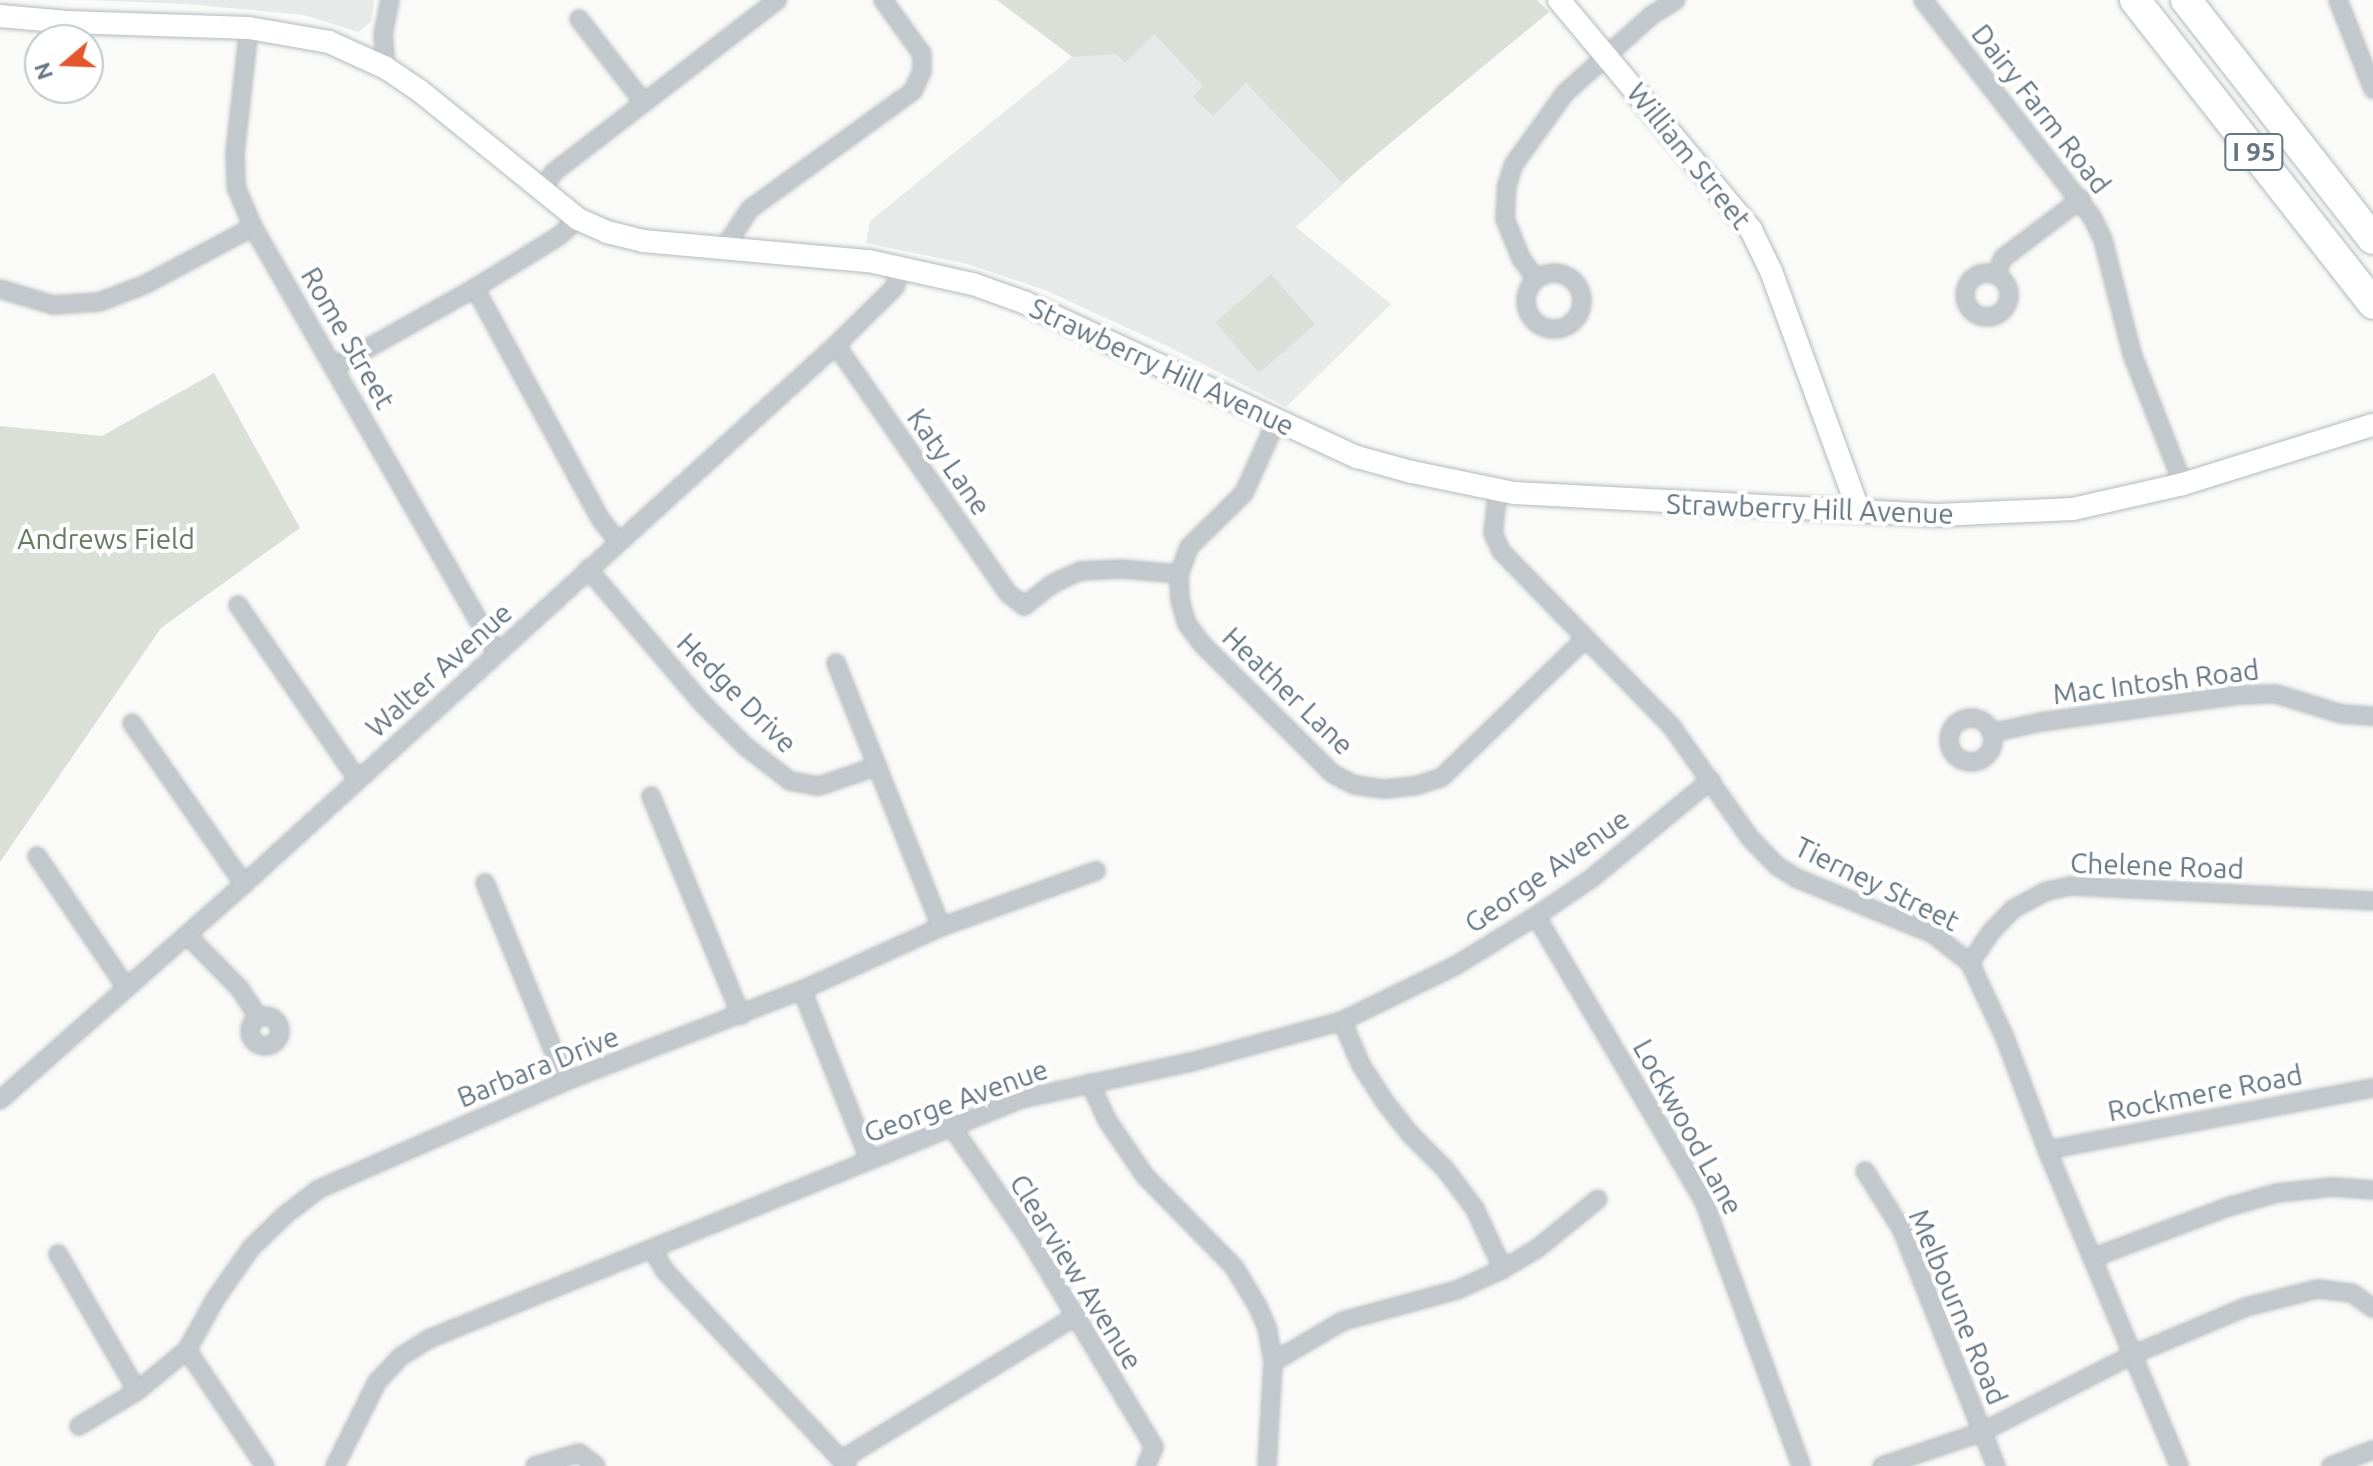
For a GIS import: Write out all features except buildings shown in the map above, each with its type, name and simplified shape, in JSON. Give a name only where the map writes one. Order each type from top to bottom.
[{"type":"highway","name":"I 95","points":[[2135,0],[2373,304]]},
{"type":"highway","name":"I 95","points":[[2186,0],[2373,239]]},
{"type":"main road","name":"William Street","points":[[1559,0],[1751,230],[1771,271],[1858,509]]},
{"type":"main road","name":"Strawberry Hill Avenue","points":[[0,16],[67,22],[249,28],[329,42],[386,68],[420,91],[578,219],[607,232],[643,241],[869,261],[973,284],[1026,303],[1276,422],[1357,457],[1498,490],[1574,498],[1939,515],[2007,514],[2073,509],[2183,484],[2373,425]]},
{"type":"street","points":[[386,68],[383,35],[390,0]]},
{"type":"street","points":[[724,248],[750,209],[913,91],[922,71],[922,54],[883,0]]},
{"type":"street","points":[[1536,279],[1521,258],[1505,219],[1507,185],[1514,164],[1565,93],[1652,15],[1676,0]]},
{"type":"street","name":"Dairy Farm Road","points":[[1923,0],[2081,199],[2103,240],[2132,354],[2183,484]]},
{"type":"street","points":[[2338,0],[2373,89]]},
{"type":"street","points":[[541,191],[554,172],[769,2]]},
{"type":"street","points":[[579,19],[644,103]]},
{"type":"street","name":"Rome Street","points":[[249,28],[235,152],[236,187],[253,227],[336,366],[497,653]]},
{"type":"street","points":[[1996,275],[2003,258],[2081,199]]},
{"type":"street","points":[[336,366],[475,288],[559,236],[578,219]]},
{"type":"street","points":[[0,289],[53,305],[99,302],[144,285],[253,227]]},
{"type":"street","name":"Walter Avenue","points":[[2,1093],[244,884],[836,345],[895,287],[900,269]]},
{"type":"street","points":[[475,288],[601,520],[618,541]]},
{"type":"street","name":"Katy Lane","points":[[836,345],[1008,593],[1024,606],[1052,584],[1080,571],[1121,569],[1179,574]]},
{"type":"street","points":[[1179,574],[1198,535],[1244,493],[1276,422]]},
{"type":"street","name":"Tierney Street","points":[[1498,490],[1493,533],[1501,551],[1584,640],[1672,727],[1750,838],[1777,866],[1796,878],[1933,934],[1970,963],[2005,1038],[2047,1150],[2179,1466]]},
{"type":"street","name":"Hedge Drive","points":[[588,569],[702,703],[745,746],[790,781],[819,786],[878,766]]},
{"type":"street","name":"Heather Lane","points":[[1179,574],[1180,600],[1187,624],[1202,644],[1333,774],[1355,785],[1385,789],[1415,786],[1442,777],[1584,640]]},
{"type":"street","points":[[238,605],[358,780]]},
{"type":"street","points":[[836,663],[941,927]]},
{"type":"street","name":"Mac Intosh Road","points":[[1991,733],[2041,722],[2241,695],[2276,694],[2342,714],[2373,716]]},
{"type":"street","points":[[132,723],[244,884]]},
{"type":"street","name":"George Avenue","points":[[340,1464],[377,1382],[400,1357],[431,1338],[653,1251],[869,1159],[1021,1099],[1195,1061],[1342,1021],[1455,966],[1536,916],[1592,878],[1711,780]]},
{"type":"street","points":[[651,796],[741,1015]]},
{"type":"street","points":[[37,856],[126,987]]},
{"type":"street","name":"Barbara Drive","points":[[79,1426],[137,1391],[187,1350],[216,1298],[251,1248],[285,1215],[319,1189],[566,1081],[802,990],[941,927],[1096,871]]},
{"type":"street","points":[[485,883],[566,1081]]},
{"type":"street","name":"Chelene Road","points":[[1970,963],[1990,933],[2013,909],[2047,891],[2070,886],[2373,901]]},
{"type":"street","name":"Lockwood Lane","points":[[1536,916],[1703,1199],[1801,1466]]},
{"type":"street","points":[[187,935],[240,989],[258,1017]]},
{"type":"street","points":[[802,990],[869,1159]]},
{"type":"street","points":[[1342,1021],[1361,1065],[1385,1102],[1410,1134],[1445,1169],[1475,1209],[1503,1269]]},
{"type":"street","points":[[1090,1083],[1107,1120],[1145,1176],[1234,1267],[1267,1327],[1273,1362],[1267,1466]]},
{"type":"street","name":"Rockmere Road","points":[[2047,1150],[2373,1088]]},
{"type":"street","name":"Clearview Avenue","points":[[951,1126],[1028,1237],[1154,1447],[1146,1466]]},
{"type":"street","name":"Melbourne Road","points":[[1865,1171],[1902,1230],[1996,1466]]},
{"type":"street","points":[[2092,1258],[2228,1207],[2277,1193],[2333,1187],[2373,1190]]},
{"type":"street","points":[[1273,1362],[1343,1321],[1457,1290],[1503,1269],[1538,1248],[1598,1199]]},
{"type":"street","points":[[653,1251],[665,1271],[844,1463],[1076,1316]]},
{"type":"street","points":[[58,1254],[137,1391]]},
{"type":"street","points":[[1882,1466],[1982,1432],[2132,1355],[2246,1307],[2318,1289],[2352,1293],[2373,1308]]},
{"type":"street","points":[[187,1350],[265,1466]]},
{"type":"street","points":[[2331,1466],[2373,1450]]},
{"type":"street","points":[[535,1466],[579,1453],[596,1466]]},
{"type":"shaded area","points":[[86,0],[374,0],[374,3],[371,22],[358,32],[304,15],[187,4]]},
{"type":"shaded area","points":[[997,0],[1537,0],[1549,12],[1398,134],[1296,227],[1391,304],[1286,407],[1171,348],[1045,290],[967,264],[866,243],[870,221],[1072,57]]},
{"type":"green space","points":[[997,0],[1537,0],[1549,12],[1342,183],[1246,83],[1213,116],[1193,97],[1203,86],[1154,34],[1125,63],[1116,54],[1073,57]]},
{"type":"green space","points":[[1271,274],[1315,325],[1259,373],[1215,323]]},
{"type":"green space","name":"Andrews Field","points":[[214,373],[300,528],[161,628],[0,862],[0,426],[102,436]]}]
